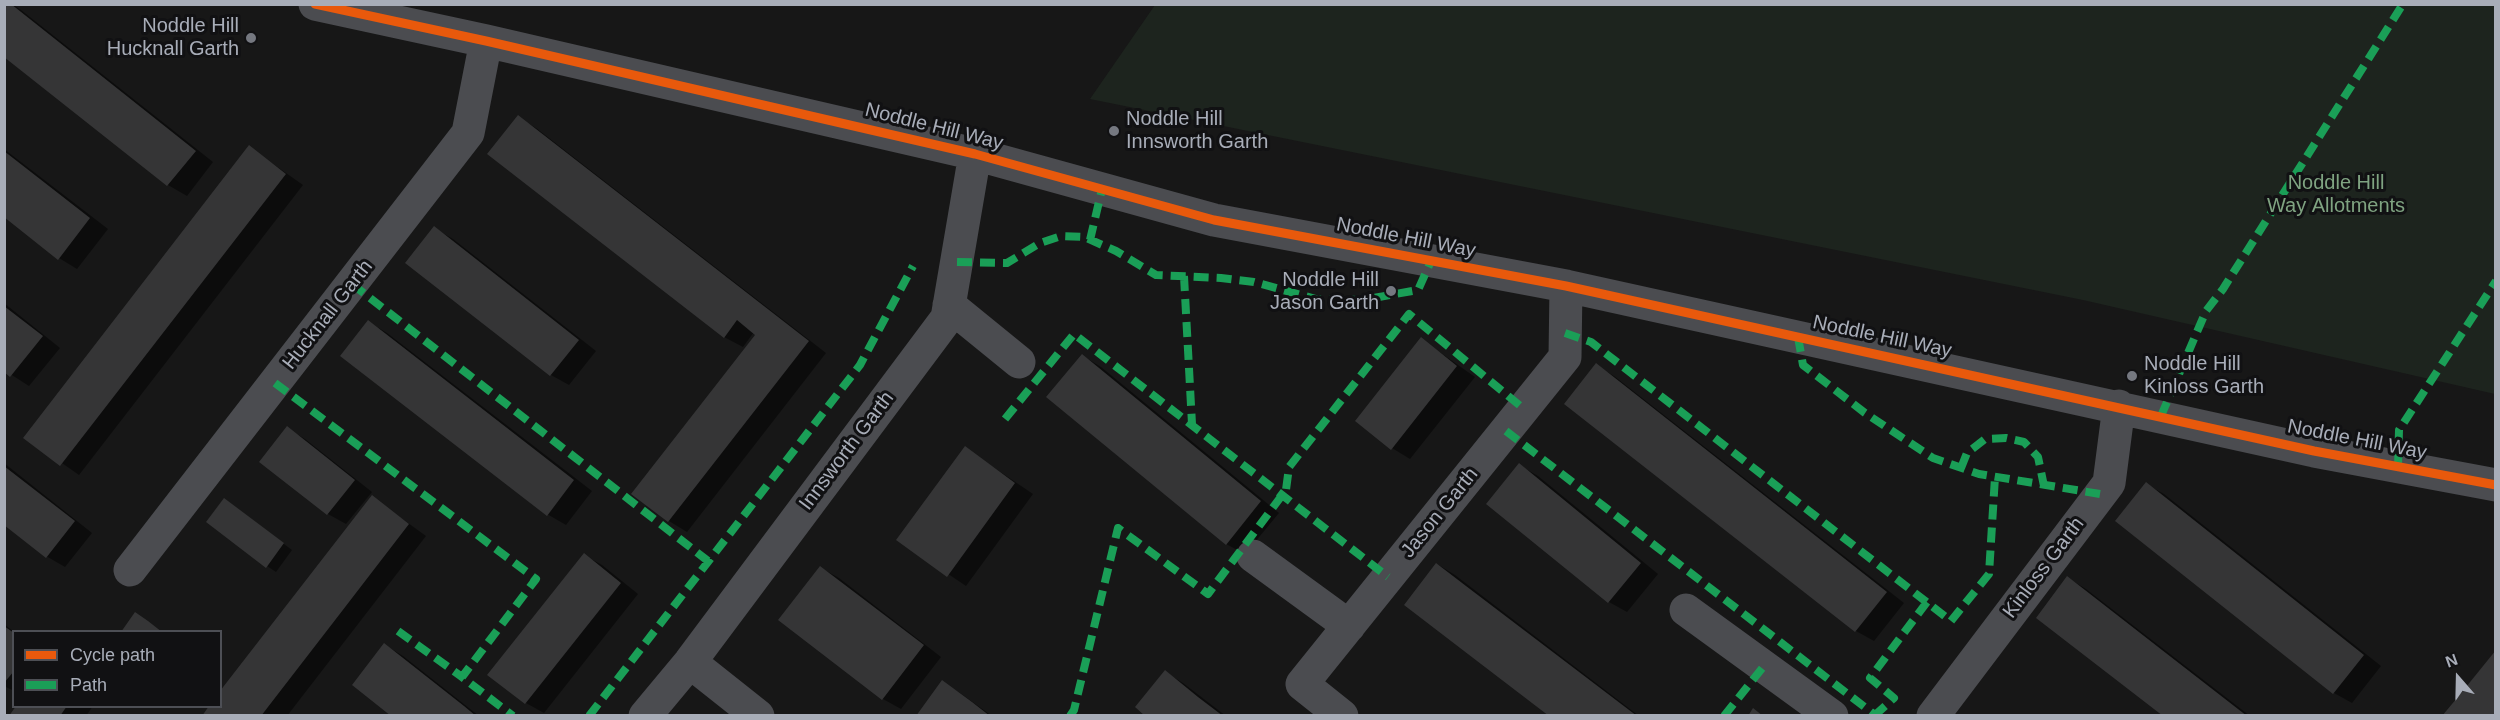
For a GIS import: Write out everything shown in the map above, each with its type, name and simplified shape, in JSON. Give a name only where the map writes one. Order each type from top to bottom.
[{"type":"street","name":"Noddle Hill Way","points":[[315,4],[486,41],[975,154],[1214,220],[1566,286],[2119,406],[2314,451],[2496,485]]},
{"type":"street","name":"Hucknall Garth","points":[[130,570],[468,133],[486,41]]},
{"type":"street","name":"Innsworth Garth","points":[[645,716],[690,662],[947,318],[975,154]]},
{"type":"street","name":"Jason Garth","points":[[1342,716],[1302,684],[1565,357],[1566,286]]},
{"type":"street","points":[[949,304],[1019,362]]},
{"type":"street","name":"Kinloss Garth","points":[[1933,716],[2109,483],[2119,406]]},
{"type":"street","points":[[1253,556],[1349,626]]},
{"type":"street","points":[[1686,610],[1832,716]]},
{"type":"street","points":[[690,662],[758,716]]},
{"type":"green space","name":"Noddle Hill Way Allotments","points":[[1155,5],[2495,5],[2495,394],[2083,300],[1090,99]]},
{"type":"building","points":[[4,4],[11,4],[196,151],[167,186],[4,57]]},
{"type":"building","points":[[518,115],[809,341],[668,522],[631,494],[755,335],[737,320],[724,338],[487,154]]},
{"type":"building","points":[[249,145],[286,174],[60,466],[23,438]]},
{"type":"building","points":[[4,151],[90,218],[58,260],[4,217]]},
{"type":"building","points":[[434,226],[579,340],[550,376],[405,263]]},
{"type":"building","points":[[4,306],[43,336],[10,377],[4,372]]},
{"type":"building","points":[[368,320],[574,480],[547,516],[340,356]]},
{"type":"building","points":[[1421,337],[1457,366],[1391,450],[1355,421]]},
{"type":"building","points":[[1082,354],[1261,501],[1226,545],[1046,397]]},
{"type":"building","points":[[1596,363],[1887,592],[1855,632],[1564,404]]},
{"type":"building","points":[[287,426],[355,480],[327,515],[259,462]]},
{"type":"building","points":[[965,446],[1015,483],[947,577],[896,540]]},
{"type":"building","points":[[1519,463],[1641,563],[1608,603],[1486,504]]},
{"type":"building","points":[[4,466],[75,521],[46,558],[4,525]]},
{"type":"building","points":[[2146,482],[2364,655],[2333,694],[2115,521]]},
{"type":"building","points":[[372,495],[409,524],[261,716],[202,716],[208,708],[222,708],[222,688]]},
{"type":"building","points":[[224,498],[284,543],[266,568],[206,522]]},
{"type":"building","points":[[584,553],[621,583],[525,704],[487,675]]},
{"type":"building","points":[[1436,563],[1637,716],[1549,716],[1404,605]]},
{"type":"building","points":[[820,566],[924,645],[882,700],[778,620]]},
{"type":"building","points":[[2067,576],[2247,716],[2163,716],[2036,618]]},
{"type":"building","points":[[135,612],[159,630],[122,630]]},
{"type":"building","points":[[4,626],[12,632],[12,673],[4,683]]},
{"type":"building","points":[[384,643],[476,716],[391,716],[352,685]]},
{"type":"building","points":[[2496,650],[2496,716],[2442,716],[2462,692]]},
{"type":"building","points":[[1165,670],[1223,716],[1145,716],[1135,707]]},
{"type":"building","points":[[942,680],[972,702],[990,716],[916,716]]},
{"type":"building","points":[[15,708],[66,708],[60,716],[9,716]]},
{"type":"building","points":[[1753,708],[1763,716],[1748,716]]},
{"type":"marked path","points":[[2161,416],[2206,311],[2223,289],[2403,4]]},
{"type":"marked path","points":[[1090,240],[1102,189]]},
{"type":"marked path","points":[[957,262],[1007,263],[1040,243],[1061,236],[1084,237],[1116,251],[1156,275],[1254,282],[1316,299],[1362,300],[1418,290],[1431,261]]},
{"type":"marked path","points":[[589,716],[860,365],[913,266]]},
{"type":"marked path","points":[[1184,276],[1192,424]]},
{"type":"marked path","points":[[2398,467],[2399,430],[2496,281]]},
{"type":"marked path","points":[[352,284],[708,561]]},
{"type":"marked path","points":[[1070,716],[1074,710],[1118,528],[1208,594],[1286,490],[1289,467],[1409,314],[1524,409]]},
{"type":"marked path","points":[[1565,333],[1591,342],[1951,621],[1989,574],[1995,477]]},
{"type":"marked path","points":[[1005,419],[1074,334],[1388,577]]},
{"type":"marked path","points":[[1798,337],[1803,365],[1865,413],[1933,458],[1979,474],[2100,494]]},
{"type":"marked path","points":[[275,383],[536,579],[462,677],[513,716]]},
{"type":"marked path","points":[[1506,431],[1875,715]]},
{"type":"marked path","points":[[1961,468],[1967,453],[1985,439],[2006,438],[2024,442],[2038,457],[2044,486]]},
{"type":"marked path","points":[[1874,716],[1894,698],[1870,678],[1927,602]]},
{"type":"marked path","points":[[398,631],[462,677]]},
{"type":"marked path","points":[[1724,716],[1764,666]]},
{"type":"cycle path","points":[[315,4],[486,41],[975,154],[1214,220],[1566,286],[2314,451],[2496,485]]},
{"type":"place","name":"Noddle Hill Hucknall Garth","points":[[251,38]]},
{"type":"place","name":"Noddle Hill Innsworth Garth","points":[[1114,131]]},
{"type":"place","name":"Noddle Hill Jason Garth","points":[[1391,291]]},
{"type":"place","name":"Noddle Hill Kinloss Garth","points":[[2132,376]]}]
